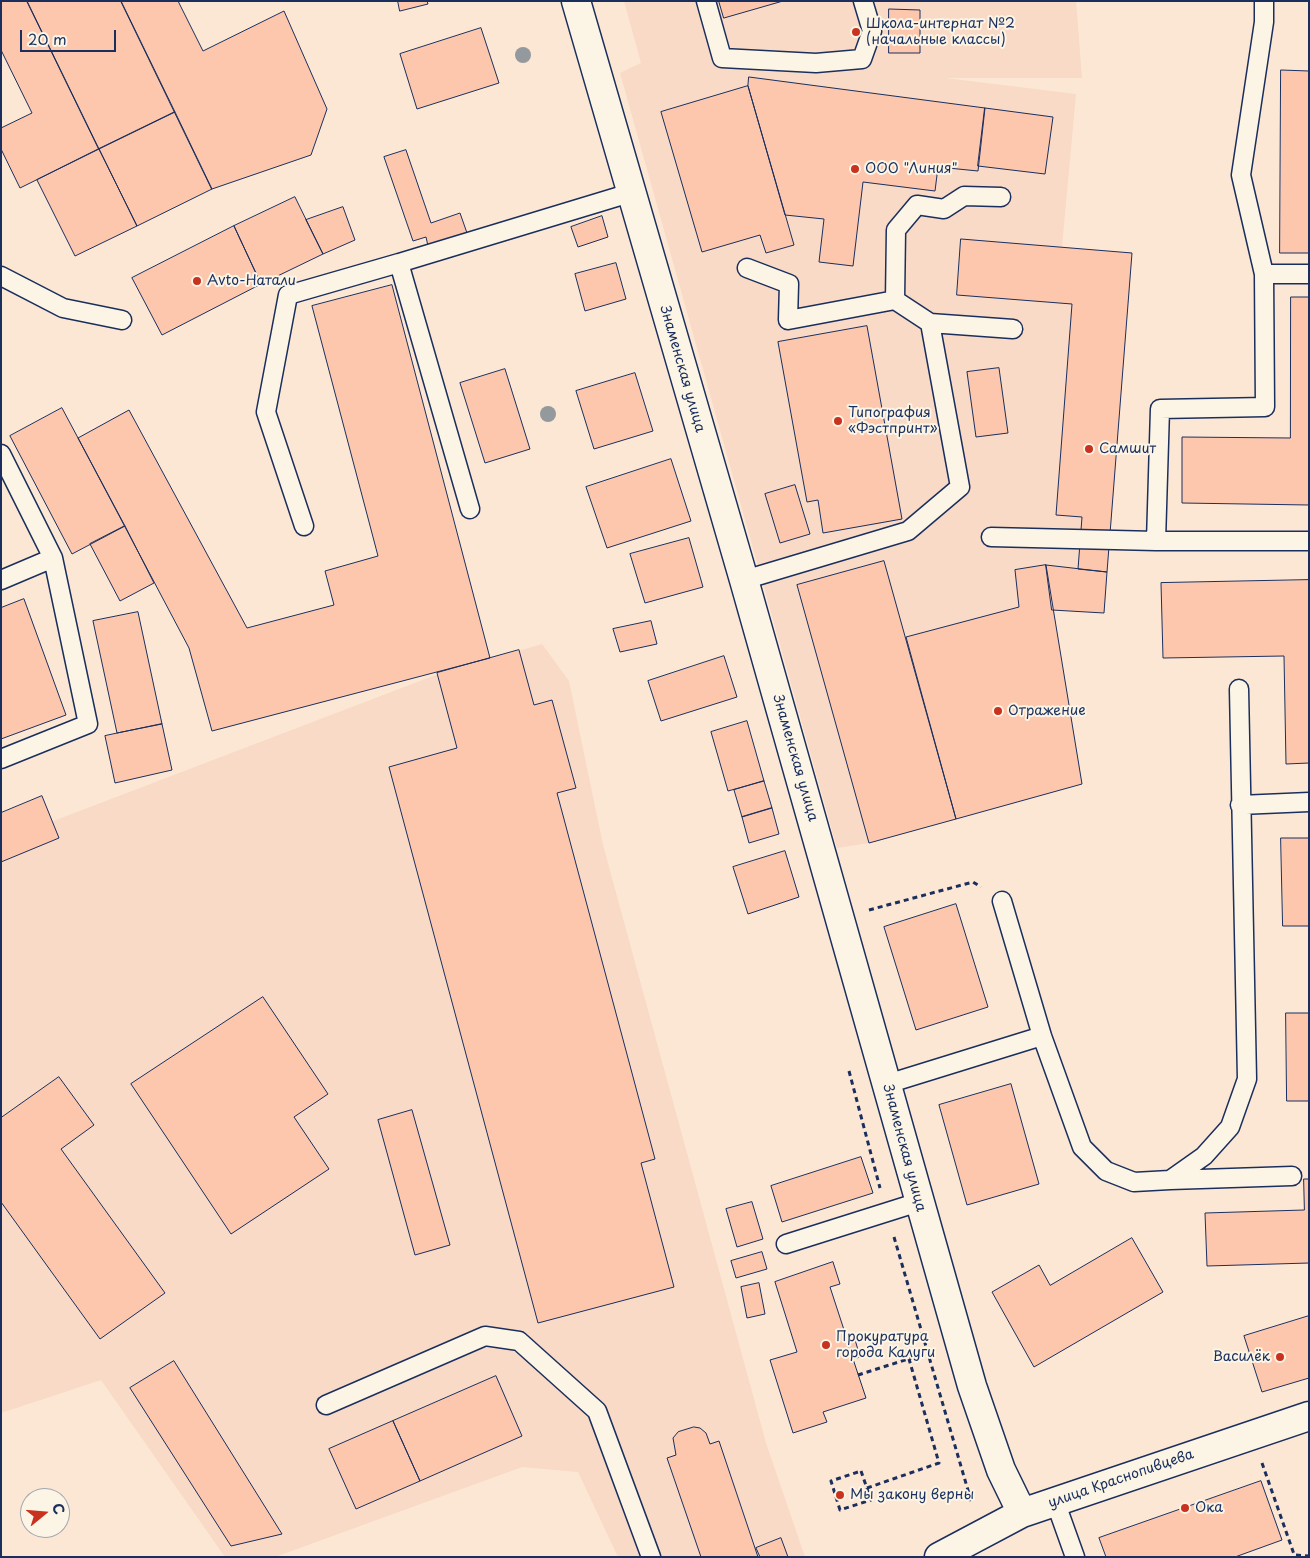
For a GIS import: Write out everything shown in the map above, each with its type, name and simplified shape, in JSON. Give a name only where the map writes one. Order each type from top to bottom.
[{"type":"street","name":"Знаменская улица","points":[[576,1],[630,193],[744,580],[972,1386],[1001,1470],[1022,1513]]},
{"type":"street","name":"улица Краснопивцева","points":[[939,1557],[1022,1513],[1251,1434],[1309,1416]]},
{"type":"lane","points":[[706,1],[722,58],[816,63],[862,58],[872,31],[863,1]]},
{"type":"lane","points":[[1156,541],[1160,408],[1265,407],[1264,274],[1241,175],[1264,22],[1264,1]]},
{"type":"lane","points":[[304,526],[266,412],[288,295],[630,193]]},
{"type":"lane","points":[[895,300],[896,230],[917,205],[944,209],[964,196],[1001,196]]},
{"type":"lane","points":[[399,263],[470,508]]},
{"type":"lane","points":[[747,268],[789,284],[788,320],[895,300],[930,323],[1013,329]]},
{"type":"lane","points":[[1264,274],[1309,274]]},
{"type":"lane","points":[[1,276],[63,308],[122,320]]},
{"type":"lane","points":[[744,580],[908,531],[960,487],[930,323]]},
{"type":"lane","points":[[1,454],[53,558],[88,724],[1,759]]},
{"type":"lane","points":[[991,537],[1309,542]]},
{"type":"lane","points":[[1,580],[53,558]]},
{"type":"lane","points":[[1170,1180],[1204,1156],[1230,1126],[1247,1079],[1239,689]]},
{"type":"lane","points":[[1240,805],[1309,802]]},
{"type":"lane","points":[[1002,901],[1042,1036],[1082,1147],[1106,1171],[1134,1182],[1292,1176]]},
{"type":"lane","points":[[886,1084],[1042,1036]]},
{"type":"lane","points":[[786,1244],[919,1202]]},
{"type":"lane","points":[[326,1405],[485,1336],[519,1342],[597,1411],[650,1557]]},
{"type":"lane","points":[[1055,1501],[1075,1557]]},
{"type":"path","points":[[840,917],[973,882],[1002,901]]},
{"type":"path","points":[[858,1375],[927,1353]]},
{"type":"path","points":[[867,1488],[939,1464],[909,1359]]},
{"type":"path","points":[[1251,1434],[1295,1556],[1309,1556]]},
{"type":"path","points":[[861,1471],[867,1488],[871,1500],[840,1510],[831,1481],[861,1471]]},
{"type":"shaded area","points":[[624,1],[1076,1],[1082,78],[945,78],[1076,94],[1062,247],[1132,253],[1104,613],[1052,610],[1082,784],[869,843],[837,848],[620,73],[641,63]]},
{"type":"shaded area","points":[[542,644],[569,681],[603,845],[766,1443],[805,1557],[618,1557],[578,1472],[522,1467],[275,1557],[225,1557],[101,1380],[1,1413],[1,841],[433,676]]},
{"type":"building","points":[[1,1],[27,1],[99,149],[20,188],[1,149],[1,128],[32,113],[1,50]]},
{"type":"building","points":[[27,1],[121,1],[175,112],[99,149]]},
{"type":"building","points":[[121,1],[178,1],[203,51],[284,11],[327,109],[311,155],[212,189]]},
{"type":"building","points":[[398,1],[427,1],[428,4],[400,11]]},
{"type":"building","points":[[719,1],[783,1],[724,18]]},
{"type":"building","points":[[889,9],[920,10],[920,53],[889,53]]},
{"type":"building","points":[[481,28],[499,83],[417,109],[400,54]]},
{"type":"building","points":[[1281,70],[1309,71],[1309,253],[1280,253]]},
{"type":"building","name":"ООО \"Линия\"","points":[[749,77],[985,108],[978,171],[938,167],[935,191],[863,182],[853,266],[819,262],[824,219],[785,215],[748,86]]},
{"type":"building","points":[[748,86],[794,245],[766,253],[760,235],[702,252],[661,112]]},
{"type":"building","points":[[985,108],[1053,117],[1045,174],[978,166]]},
{"type":"building","points":[[175,112],[212,189],[137,226],[99,149]]},
{"type":"building","points":[[99,149],[137,226],[75,256],[37,180]]},
{"type":"building","points":[[406,150],[431,223],[460,213],[467,233],[428,246],[426,237],[413,241],[384,157]]},
{"type":"building","points":[[295,197],[323,254],[261,284],[234,226]]},
{"type":"building","points":[[343,207],[355,240],[323,254],[306,220]]},
{"type":"building","points":[[602,216],[608,237],[578,247],[571,227]]},
{"type":"building","name":"Avto-Натали","points":[[234,226],[261,284],[162,335],[132,278]]},
{"type":"building","name":"Самшит","points":[[961,239],[1132,253],[1107,572],[1078,569],[1082,517],[1056,515],[1072,304],[957,295]]},
{"type":"building","points":[[616,263],[626,299],[585,311],[575,274]]},
{"type":"building","points":[[392,285],[490,658],[212,731],[189,648],[78,438],[129,410],[247,628],[334,605],[325,571],[378,556],[312,306]]},
{"type":"building","points":[[1291,297],[1309,297],[1309,505],[1182,503],[1182,437],[1290,438]]},
{"type":"building","name":"Типография «Фэстпринт»","points":[[867,326],[902,519],[823,533],[818,500],[807,502],[778,342]]},
{"type":"building","points":[[999,368],[1008,433],[976,437],[967,372]]},
{"type":"building","points":[[505,369],[530,449],[485,463],[460,383]]},
{"type":"building","points":[[635,373],[653,431],[594,449],[576,391]]},
{"type":"building","points":[[62,408],[125,526],[72,554],[10,436]]},
{"type":"building","points":[[671,459],[691,521],[607,548],[586,487]]},
{"type":"building","points":[[795,485],[810,534],[780,543],[765,494]]},
{"type":"building","points":[[125,526],[154,583],[120,601],[90,544]]},
{"type":"building","points":[[689,538],[703,587],[645,603],[630,554]]},
{"type":"building","points":[[884,561],[956,819],[869,843],[797,585]]},
{"type":"building","points":[[1046,565],[1107,572],[1104,613],[1052,610]]},
{"type":"building","name":"Отражение","points":[[1046,565],[1082,784],[956,819],[906,637],[1019,607],[1015,570]]},
{"type":"building","points":[[1309,580],[1309,763],[1286,764],[1284,656],[1163,658],[1161,583]]},
{"type":"building","points":[[24,599],[66,715],[1,739],[1,608]]},
{"type":"building","points":[[138,612],[162,724],[117,733],[93,621]]},
{"type":"building","points":[[651,621],[657,644],[620,652],[613,629]]},
{"type":"building","points":[[519,650],[534,705],[552,700],[576,788],[557,793],[655,1159],[641,1163],[674,1287],[538,1323],[389,767],[457,748],[437,673]]},
{"type":"building","points":[[724,656],[737,697],[661,721],[648,681]]},
{"type":"building","points":[[747,721],[764,781],[728,791],[711,732]]},
{"type":"building","points":[[162,724],[172,770],[115,783],[105,736]]},
{"type":"building","points":[[764,781],[772,808],[742,817],[734,790]]},
{"type":"building","points":[[42,796],[59,838],[1,862],[1,813]]},
{"type":"building","points":[[772,808],[779,834],[749,843],[742,817]]},
{"type":"building","points":[[1281,838],[1309,838],[1309,926],[1283,926]]},
{"type":"building","points":[[785,851],[799,897],[748,914],[733,867]]},
{"type":"building","points":[[956,904],[988,1007],[916,1030],[884,927]]},
{"type":"building","points":[[263,997],[328,1094],[294,1117],[329,1169],[231,1234],[131,1084]]},
{"type":"building","points":[[1286,1013],[1309,1013],[1309,1101],[1287,1101]]},
{"type":"building","points":[[59,1077],[94,1125],[61,1149],[165,1293],[100,1339],[1,1202],[1,1118]]},
{"type":"building","points":[[1011,1084],[1039,1184],[967,1205],[939,1105]]},
{"type":"building","points":[[412,1110],[450,1245],[415,1255],[378,1120]]},
{"type":"building","points":[[861,1157],[873,1193],[782,1222],[771,1186]]},
{"type":"building","points":[[1304,1179],[1309,1179],[1309,1263],[1207,1266],[1205,1213],[1304,1210]]},
{"type":"building","points":[[752,1202],[763,1239],[737,1247],[726,1209]]},
{"type":"building","points":[[1132,1238],[1163,1292],[1034,1367],[992,1292],[1039,1265],[1050,1285]]},
{"type":"building","points":[[762,1252],[767,1269],[736,1278],[731,1261]]},
{"type":"building","name":"Прокуратура города Калуги","points":[[833,1262],[840,1284],[830,1287],[847,1339],[854,1336],[860,1357],[853,1359],[866,1398],[823,1412],[827,1422],[793,1433],[770,1360],[797,1352],[775,1282]]},
{"type":"building","points":[[759,1283],[765,1314],[747,1318],[741,1287]]},
{"type":"building","name":"Василёк","points":[[1309,1316],[1309,1378],[1262,1392],[1244,1336]]},
{"type":"building","points":[[174,1361],[282,1534],[231,1546],[130,1388]]},
{"type":"building","points":[[496,1376],[522,1436],[420,1481],[393,1421]]},
{"type":"building","points":[[393,1421],[420,1481],[356,1509],[329,1449]]},
{"type":"building","points":[[694,1427],[700,1428],[706,1433],[710,1444],[719,1441],[758,1557],[701,1557],[667,1458],[676,1455],[673,1438],[678,1432]]},
{"type":"building","points":[[1261,1481],[1282,1540],[1235,1557],[1106,1557],[1099,1538]]},
{"type":"building","points":[[781,1538],[788,1557],[760,1557],[756,1548]]},
{"type":"place","name":"Школа-интернат №2 (начальные классы)","points":[[856,32]]},
{"type":"place","name":"ООО \"Линия\"","points":[[855,169]]},
{"type":"place","name":"Avto-Натали","points":[[197,281]]},
{"type":"place","name":"Типография «Фэстпринт»","points":[[838,421]]},
{"type":"place","name":"Самшит","points":[[1089,449]]},
{"type":"place","name":"Отражение","points":[[998,711]]},
{"type":"place","name":"Прокуратура города Калуги","points":[[826,1345]]},
{"type":"place","name":"Василёк","points":[[1280,1357]]},
{"type":"place","name":"Мы закону верны","points":[[840,1495]]},
{"type":"place","name":"Ока","points":[[1185,1508]]}]
